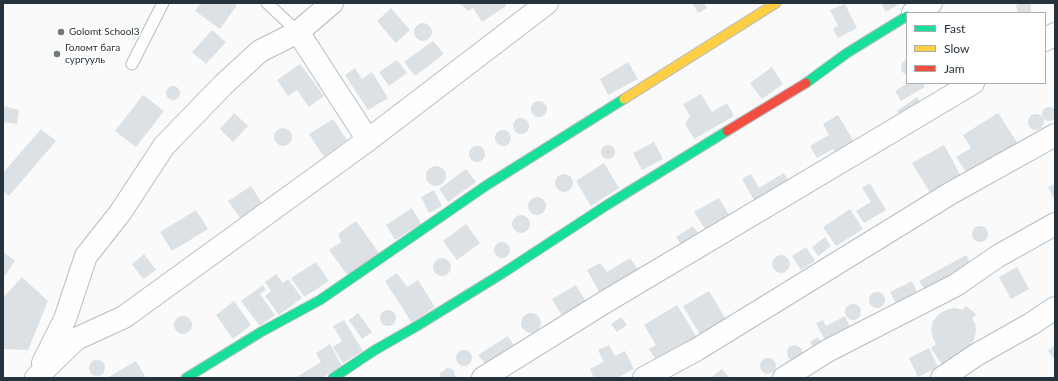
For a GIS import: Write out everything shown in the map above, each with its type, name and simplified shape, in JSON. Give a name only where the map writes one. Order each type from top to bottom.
[{"type":"street","points":[[36,378],[65,319],[86,256],[120,213],[164,146],[260,51],[298,32],[332,3]]},
{"type":"street","points":[[36,378],[76,339],[124,317],[368,140],[547,3]]},
{"type":"street","points":[[186,378],[261,332],[320,300],[487,185],[776,3]]},
{"type":"street","points":[[915,12],[930,3]]},
{"type":"street","points":[[333,378],[375,350],[497,277],[607,205],[804,85],[846,53],[906,17]]},
{"type":"street","points":[[298,32],[368,140]]},
{"type":"street","points":[[1046,39],[1055,34]]},
{"type":"street","points":[[483,378],[605,302],[971,84]]},
{"type":"street","points":[[644,378],[696,350],[952,193],[1055,135]]},
{"type":"street","points":[[784,378],[829,350],[956,285],[998,256],[1055,224]]},
{"type":"street","points":[[942,378],[1055,308]]},
{"type":"lane","points":[[132,64],[163,3]]},
{"type":"lane","points":[[267,3],[298,32]]},
{"type":"building","points":[[201,3],[234,3],[237,5],[220,29],[195,11]]},
{"type":"building","points":[[459,3],[505,3],[506,6],[482,22],[473,8],[468,11]]},
{"type":"building","points":[[692,3],[704,3],[707,8],[698,13]]},
{"type":"building","points":[[881,3],[901,3],[886,12]]},
{"type":"building","points":[[1018,3],[1030,3],[1031,11],[1018,12],[1016,7]]},
{"type":"building","points":[[845,4],[857,28],[838,38],[833,29],[838,26],[830,10]]},
{"type":"building","points":[[391,8],[410,30],[396,43],[377,21]]},
{"type":"building","points":[[419,23],[427,23],[432,28],[430,39],[427,41],[419,41],[414,36],[414,28]]},
{"type":"building","points":[[212,30],[226,42],[206,64],[192,52]]},
{"type":"building","points":[[433,41],[444,54],[415,76],[404,62]]},
{"type":"building","points":[[397,60],[407,73],[389,86],[379,72]]},
{"type":"building","points":[[906,60],[906,74],[902,72],[902,63]]},
{"type":"building","points":[[628,62],[638,79],[608,95],[600,79]]},
{"type":"building","points":[[300,64],[324,96],[309,107],[297,90],[288,96],[277,80]]},
{"type":"building","points":[[772,67],[783,84],[762,99],[750,83]]},
{"type":"building","points":[[355,68],[362,79],[372,72],[388,98],[368,110],[345,75]]},
{"type":"building","points":[[906,84],[924,84],[925,87],[901,101],[895,91]]},
{"type":"building","points":[[170,86],[176,86],[180,90],[180,96],[176,100],[170,100],[166,96],[166,90]]},
{"type":"building","points":[[701,94],[712,112],[727,103],[734,116],[694,139],[685,124],[690,116],[683,104]]},
{"type":"building","points":[[143,95],[164,111],[136,147],[115,131]]},
{"type":"building","points":[[917,97],[925,108],[905,122],[897,111]]},
{"type":"building","points":[[536,101],[542,101],[547,106],[545,115],[542,117],[536,117],[531,112],[531,106]]},
{"type":"building","points":[[3,106],[19,110],[17,124],[3,122]]},
{"type":"building","points":[[1046,107],[1052,107],[1056,111],[1056,117],[1052,121],[1046,121],[1042,117],[1042,111]]},
{"type":"building","points":[[234,113],[248,126],[233,142],[220,129]]},
{"type":"building","points":[[998,113],[1018,144],[969,176],[956,157],[971,148],[963,135]]},
{"type":"building","points":[[1036,114],[1043,119],[1044,122],[1039,129],[1036,130],[1029,125],[1028,122],[1033,115]]},
{"type":"building","points":[[838,115],[856,145],[837,156],[833,149],[817,158],[810,146],[829,135],[823,124]]},
{"type":"building","points":[[521,118],[528,123],[529,126],[524,133],[521,134],[514,129],[513,126],[518,119]]},
{"type":"building","points":[[333,119],[347,140],[324,157],[309,134]]},
{"type":"building","points":[[279,128],[287,128],[292,133],[290,144],[287,146],[279,146],[274,141],[274,133]]},
{"type":"building","points":[[41,129],[56,141],[9,196],[3,191],[3,173]]},
{"type":"building","points":[[503,130],[509,132],[511,138],[509,144],[503,146],[497,144],[495,138],[497,132]]},
{"type":"building","points":[[654,142],[663,159],[642,170],[633,153]]},
{"type":"building","points":[[605,145],[611,145],[615,149],[615,155],[611,159],[605,159],[601,155],[601,149]]},
{"type":"building","points":[[944,145],[961,176],[930,193],[912,163]]},
{"type":"building","points":[[477,146],[483,148],[485,154],[483,160],[477,162],[471,160],[469,154],[471,148]]},
{"type":"building","points":[[604,163],[619,188],[591,206],[576,181]]},
{"type":"building","points":[[436,166],[443,169],[446,176],[443,183],[436,186],[429,183],[426,176],[429,169]]},
{"type":"building","points":[[466,169],[476,182],[448,202],[439,189]]},
{"type":"building","points":[[784,173],[790,183],[755,202],[742,179],[751,174],[759,188]]},
{"type":"building","points":[[564,174],[570,177],[573,183],[570,189],[564,192],[558,189],[555,183],[558,177]]},
{"type":"building","points":[[870,183],[886,210],[864,223],[856,211],[871,202],[862,188]]},
{"type":"building","points":[[1055,184],[1055,201],[1048,187]]},
{"type":"building","points":[[251,186],[263,205],[241,219],[228,201]]},
{"type":"building","points":[[434,190],[442,206],[429,213],[421,197]]},
{"type":"building","points":[[537,197],[543,200],[546,206],[543,212],[537,215],[531,212],[528,206],[531,200]]},
{"type":"building","points":[[719,198],[729,215],[705,229],[694,212]]},
{"type":"building","points":[[412,208],[421,224],[395,240],[386,225]]},
{"type":"building","points":[[850,209],[863,229],[836,246],[823,227]]},
{"type":"building","points":[[196,210],[208,229],[172,251],[160,232]]},
{"type":"building","points":[[521,215],[527,218],[530,224],[527,230],[521,233],[515,230],[512,224],[515,218]]},
{"type":"building","points":[[356,221],[379,253],[348,276],[329,250],[341,242],[338,234]]},
{"type":"building","points":[[466,224],[480,243],[457,260],[443,241]]},
{"type":"building","points":[[693,226],[700,236],[682,246],[676,237]]},
{"type":"building","points":[[980,226],[987,231],[988,234],[983,241],[980,242],[973,237],[972,234],[977,227]]},
{"type":"building","points":[[825,237],[831,246],[818,256],[812,247]]},
{"type":"building","points":[[499,242],[505,242],[510,247],[508,256],[505,258],[499,258],[494,253],[494,247]]},
{"type":"building","points":[[806,247],[815,261],[801,270],[792,256]]},
{"type":"building","points":[[3,252],[15,261],[4,277],[3,276]]},
{"type":"building","points":[[144,254],[156,270],[143,279],[132,264]]},
{"type":"building","points":[[777,255],[785,255],[790,260],[788,271],[785,273],[777,273],[772,268],[772,260]]},
{"type":"building","points":[[966,255],[973,268],[927,293],[919,281]]},
{"type":"building","points":[[438,258],[446,258],[451,263],[449,274],[446,276],[438,276],[433,271],[433,263]]},
{"type":"building","points":[[630,258],[639,271],[600,293],[587,270],[600,263],[607,272]]},
{"type":"building","points":[[316,262],[329,281],[304,297],[291,278]]},
{"type":"building","points":[[1017,267],[1029,289],[1011,299],[999,277]]},
{"type":"building","points":[[397,273],[407,287],[418,280],[435,307],[412,323],[385,281]]},
{"type":"building","points":[[276,274],[283,283],[288,279],[302,298],[279,315],[265,296],[271,291],[265,282]]},
{"type":"building","points":[[22,277],[48,301],[28,350],[3,349],[3,298]]},
{"type":"building","points":[[912,281],[918,294],[897,305],[890,292]]},
{"type":"building","points":[[263,285],[266,290],[260,294],[275,315],[260,326],[241,301]]},
{"type":"building","points":[[576,285],[588,305],[564,319],[552,299]]},
{"type":"building","points":[[709,291],[727,321],[701,336],[683,306]]},
{"type":"building","points":[[877,292],[884,297],[885,300],[880,307],[877,308],[870,303],[869,300],[874,293]]},
{"type":"building","points":[[234,301],[251,325],[233,339],[216,315]]},
{"type":"building","points":[[850,304],[856,304],[861,309],[859,318],[856,320],[850,320],[845,315],[845,309]]},
{"type":"building","points":[[677,305],[698,339],[658,363],[649,349],[656,345],[644,325]]},
{"type":"building","points":[[966,306],[976,314],[972,319],[975,323],[976,331],[974,340],[969,347],[962,351],[963,354],[943,366],[931,348],[936,344],[931,330],[933,321],[939,314],[946,310],[955,308],[963,310]]},
{"type":"building","points":[[388,310],[395,315],[396,318],[391,325],[388,326],[381,321],[380,318],[385,311]]},
{"type":"building","points":[[358,313],[372,332],[362,339],[349,320]]},
{"type":"building","points":[[531,313],[538,316],[541,323],[538,330],[531,333],[524,330],[521,323],[524,316]]},
{"type":"building","points":[[179,316],[187,316],[192,321],[190,332],[187,334],[179,334],[174,329],[174,321]]},
{"type":"building","points":[[845,316],[853,333],[828,346],[816,323],[823,320],[826,326]]},
{"type":"building","points":[[621,317],[627,325],[617,332],[611,324]]},
{"type":"building","points":[[344,320],[363,351],[343,363],[333,347],[342,341],[333,326]]},
{"type":"building","points":[[508,336],[516,349],[488,367],[478,355]]},
{"type":"building","points":[[818,337],[825,349],[817,354],[810,342]]},
{"type":"building","points":[[330,344],[342,366],[322,378],[295,378],[321,362],[316,353]]},
{"type":"building","points":[[609,345],[615,356],[625,351],[634,369],[617,378],[594,378],[590,369],[604,362],[598,350]]},
{"type":"building","points":[[796,345],[802,349],[802,354],[793,360],[788,358],[787,350],[790,346]]},
{"type":"building","points":[[1055,345],[1055,360],[1048,351]]},
{"type":"building","points":[[929,348],[938,367],[918,377],[909,358]]},
{"type":"building","points":[[464,350],[471,355],[472,358],[467,365],[464,366],[457,361],[456,358],[461,351]]},
{"type":"building","points":[[768,358],[775,363],[776,366],[771,373],[768,374],[761,369],[760,366],[765,359]]},
{"type":"building","points":[[97,360],[103,362],[105,368],[103,374],[97,376],[91,374],[89,368],[91,362]]},
{"type":"building","points":[[136,361],[146,378],[107,378]]},
{"type":"building","points":[[447,368],[454,371],[456,378],[440,378],[440,373]]},
{"type":"building","points":[[722,369],[730,378],[711,378]]},
{"type":"traffic: fast","points":[[806,83],[847,53],[906,17]]},
{"type":"traffic: fast","points":[[186,378],[261,332],[320,300],[487,185],[624,99]]},
{"type":"traffic: fast","points":[[333,378],[375,350],[503,273],[607,205],[727,131]]},
{"type":"traffic: slow","points":[[624,99],[776,3]]},
{"type":"traffic: jam","points":[[727,131],[806,83]]},
{"type":"place","name":"Golomt School3","points":[[61,32]]},
{"type":"place","name":"Голомт бага сургууль","points":[[57,54]]}]
